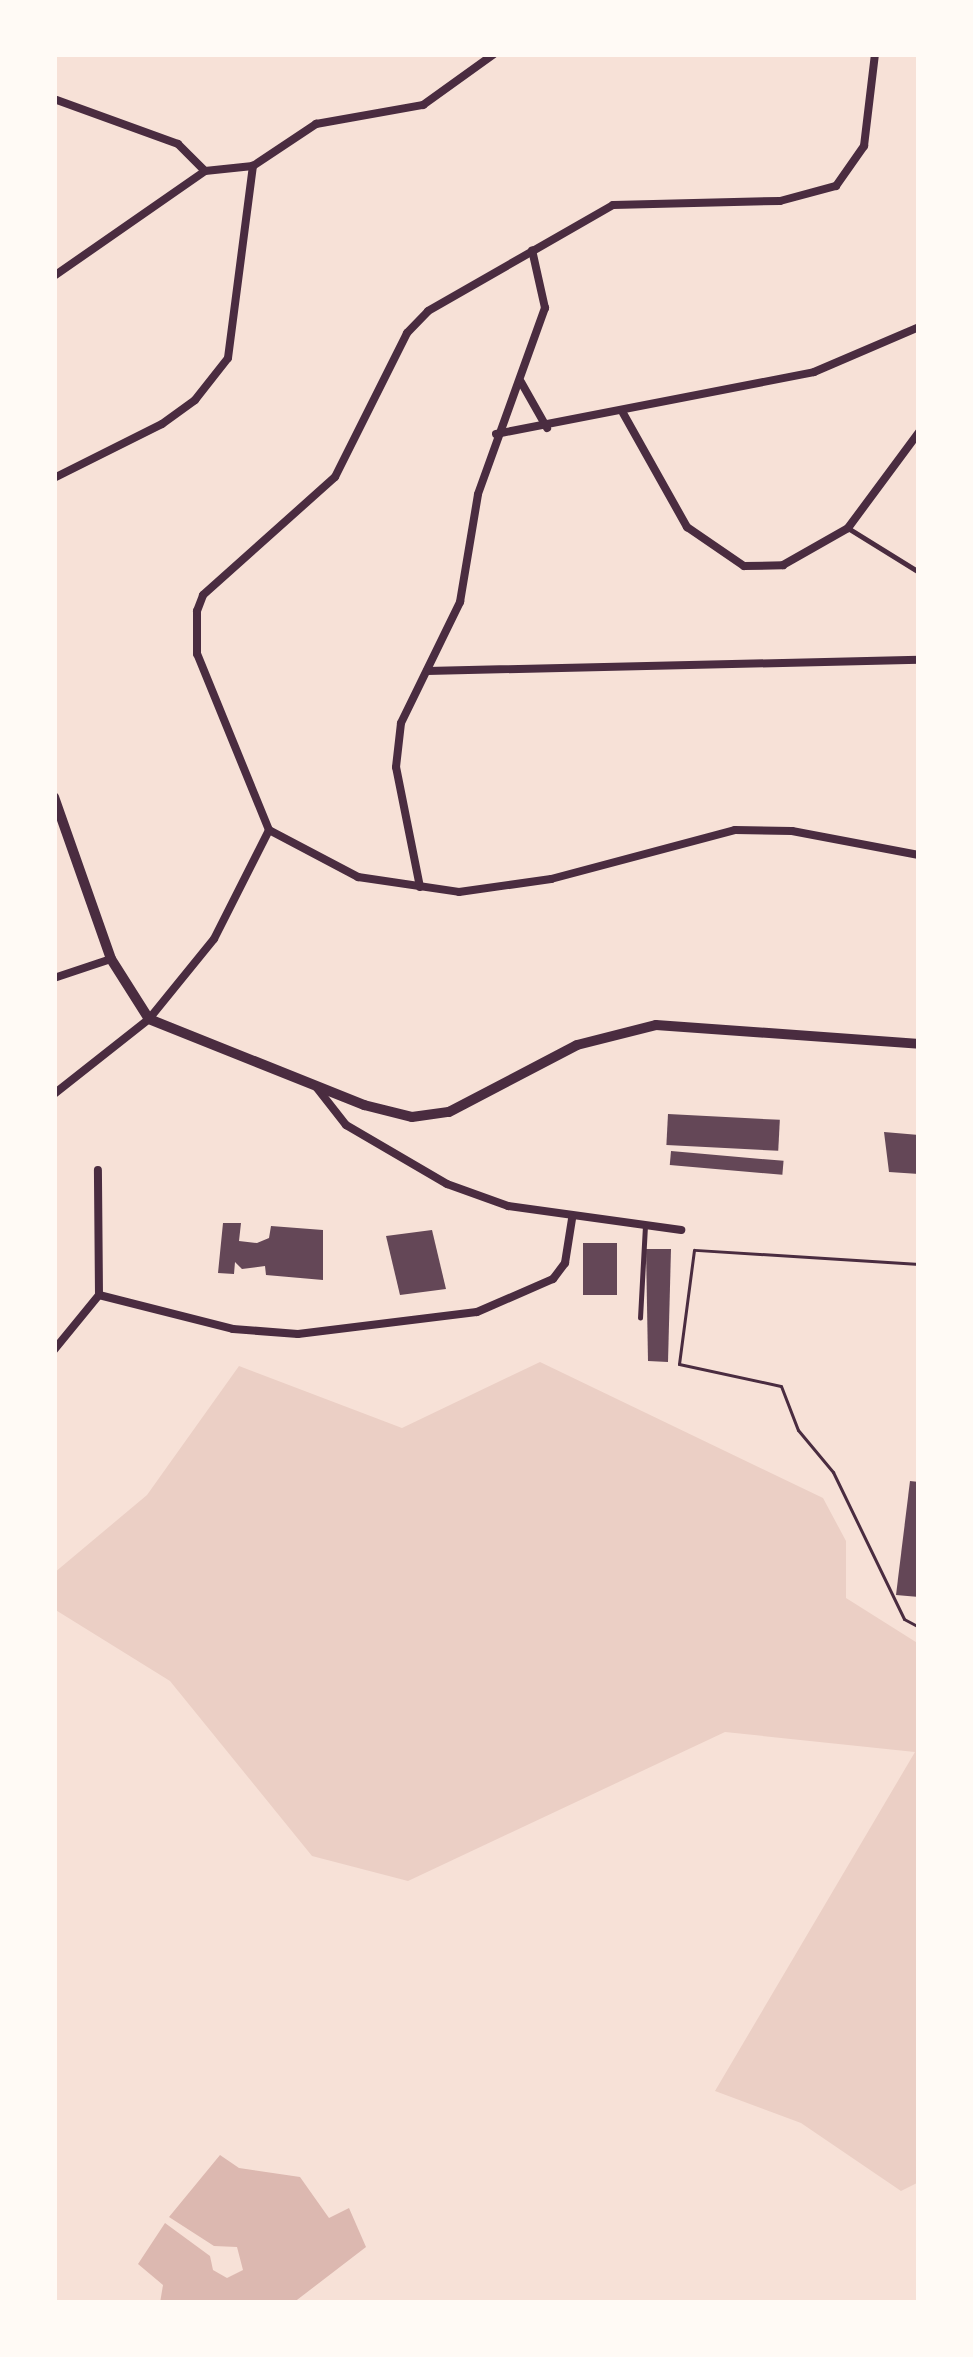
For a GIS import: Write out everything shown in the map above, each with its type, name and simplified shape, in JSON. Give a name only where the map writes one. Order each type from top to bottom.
[{"type":"main road","points":[[54,796],[111,959],[149,1019],[316,1087],[412,1117],[449,1112],[577,1045],[656,1024],[919,1044]]},
{"type":"street","points":[[54,276],[205,171],[254,166],[316,124],[423,105],[494,54]]},
{"type":"street","points":[[875,54],[864,146],[836,186],[780,201],[613,205],[428,311],[406,333],[335,477],[203,595],[197,654],[269,830],[328,867],[420,887],[500,889],[735,830],[792,831],[919,856]]},
{"type":"street","points":[[54,99],[178,144],[205,171]]},
{"type":"street","points":[[54,478],[162,424],[196,400],[228,358],[254,166]]},
{"type":"street","points":[[420,887],[396,767],[401,723],[471,568],[478,494],[545,308],[532,250]]},
{"type":"street","points":[[496,434],[547,428],[814,372],[919,327]]},
{"type":"street","points":[[520,381],[547,428]]},
{"type":"street","points":[[623,413],[687,527],[722,556],[744,566],[783,566],[848,528],[919,432]]},
{"type":"street","points":[[427,671],[918,658]]},
{"type":"street","points":[[54,1094],[149,1019],[214,939],[269,830]]},
{"type":"street","points":[[54,978],[111,959]]},
{"type":"street","points":[[316,1087],[346,1125],[404,1162],[508,1206],[572,1219],[681,1230]]},
{"type":"street","points":[[54,1350],[98,1295],[98,1170]]},
{"type":"street","points":[[98,1295],[233,1329],[298,1334],[477,1312],[553,1279],[565,1263],[572,1219]]},
{"type":"lane","points":[[848,528],[919,572]]},
{"type":"lane","points":[[640,1318],[645,1227]]},
{"type":"path","points":[[919,1264],[694,1250],[679,1364],[781,1386],[798,1430],[833,1472],[904,1619],[919,1627]]},
{"type":"shaded area","points":[[540,1362],[823,1498],[846,1541],[846,1598],[919,1644],[919,2182],[901,2191],[801,2123],[715,2091],[915,1752],[725,1732],[408,1881],[312,1856],[170,1681],[54,1609],[54,1573],[147,1495],[239,1366],[402,1428]]},
{"type":"shaded area","points":[[220,2155],[239,2168],[300,2177],[329,2218],[349,2208],[366,2247],[293,2303],[160,2303],[163,2285],[138,2264],[165,2223],[210,2256],[213,2270],[227,2278],[243,2270],[237,2247],[214,2246],[169,2217]]},
{"type":"building","points":[[668,1114],[780,1120],[778,1151],[666,1145]]},
{"type":"building","points":[[884,1132],[919,1135],[919,1174],[889,1172]]},
{"type":"building","points":[[671,1151],[784,1161],[782,1175],[670,1165]]},
{"type":"building","points":[[223,1223],[241,1223],[239,1241],[257,1243],[269,1238],[271,1226],[323,1230],[323,1280],[266,1275],[265,1266],[242,1269],[235,1262],[234,1274],[218,1273]]},
{"type":"building","points":[[432,1230],[446,1289],[400,1295],[386,1236]]},
{"type":"building","points":[[583,1243],[617,1243],[617,1295],[583,1295]]},
{"type":"building","points":[[646,1249],[671,1249],[668,1362],[648,1361]]},
{"type":"building","points":[[910,1481],[919,1482],[919,1597],[896,1595]]}]
